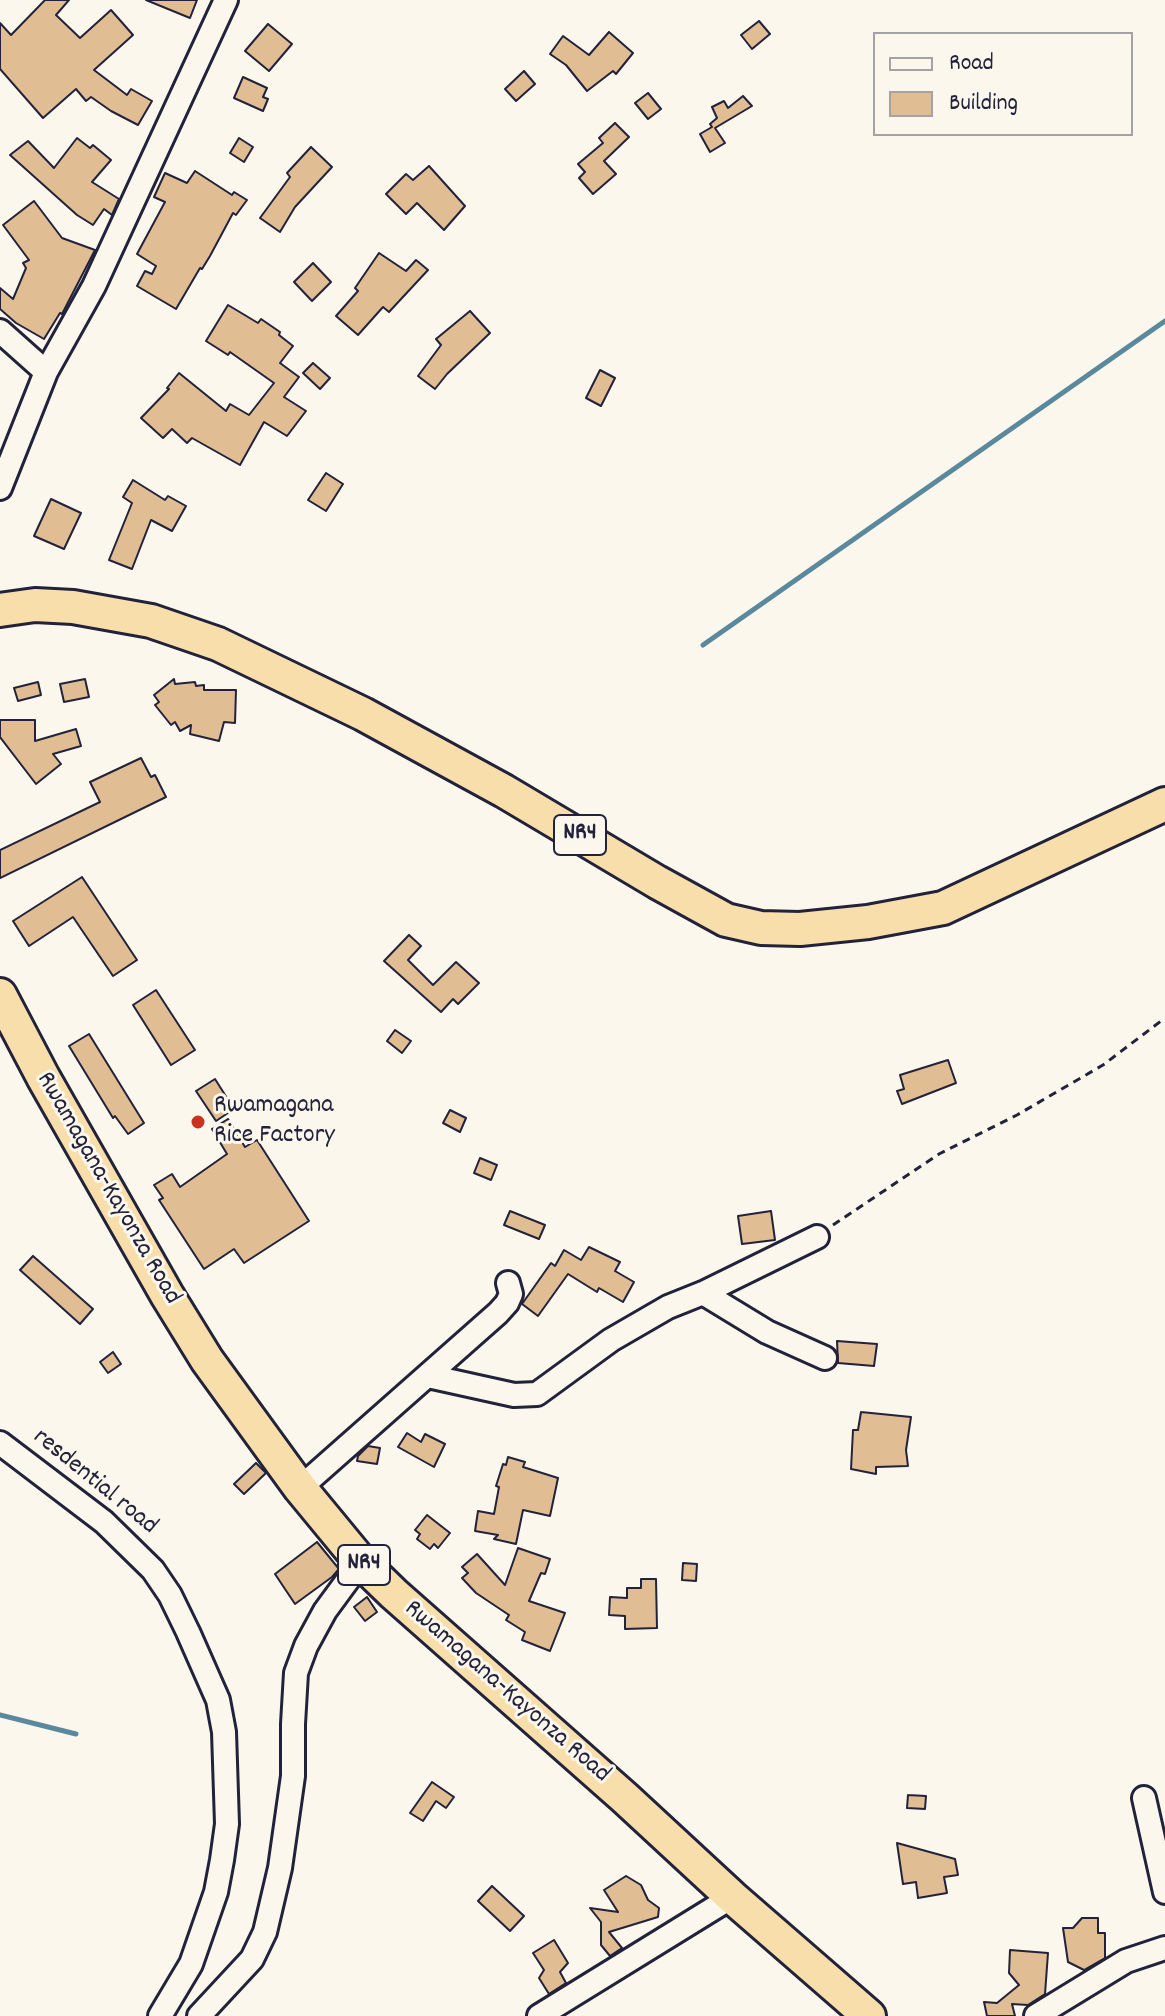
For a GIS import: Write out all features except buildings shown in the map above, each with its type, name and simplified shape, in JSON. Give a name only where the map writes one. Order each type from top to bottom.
[{"type":"highway","name":"NR4","points":[[0,610],[35,605],[73,607],[151,621],[218,644],[363,714],[504,791],[726,920],[761,928],[814,928],[943,908],[1165,804]]},
{"type":"highway","name":"Rwamagana-Kayonza Road","points":[[0,995],[43,1077],[207,1360],[300,1488],[361,1562],[732,1897],[869,2016]]},
{"type":"street","points":[[0,488],[46,372],[94,286],[226,0]]},
{"type":"street","points":[[0,331],[46,372]]},
{"type":"street","points":[[428,1376],[514,1395],[537,1394],[611,1340],[668,1307],[817,1237]]},
{"type":"street","points":[[300,1488],[507,1303],[511,1294],[508,1283]]},
{"type":"street","points":[[703,1293],[767,1332],[825,1358]]},
{"type":"street","name":"resdential road","points":[[0,1443],[104,1522],[153,1570],[170,1595],[218,1700],[224,1732],[227,1824],[218,1881],[191,1964],[160,2016]]},
{"type":"street","points":[[199,2016],[244,1969],[265,1932],[280,1868],[293,1776],[296,1673],[325,1611],[361,1562]]},
{"type":"street","points":[[1144,1798],[1165,1892]]},
{"type":"street","points":[[539,2016],[732,1897]]},
{"type":"street","points":[[1036,2016],[1126,1961],[1165,1948]]},
{"type":"path","points":[[817,1237],[939,1154],[1017,1115],[1103,1065],[1165,1018]]},
{"type":"waterway","points":[[703,645],[1165,321]]},
{"type":"waterway","points":[[0,1715],[76,1734]]},
{"type":"place","name":"Rwamagana Rice Factory","points":[[198,1122]]}]
